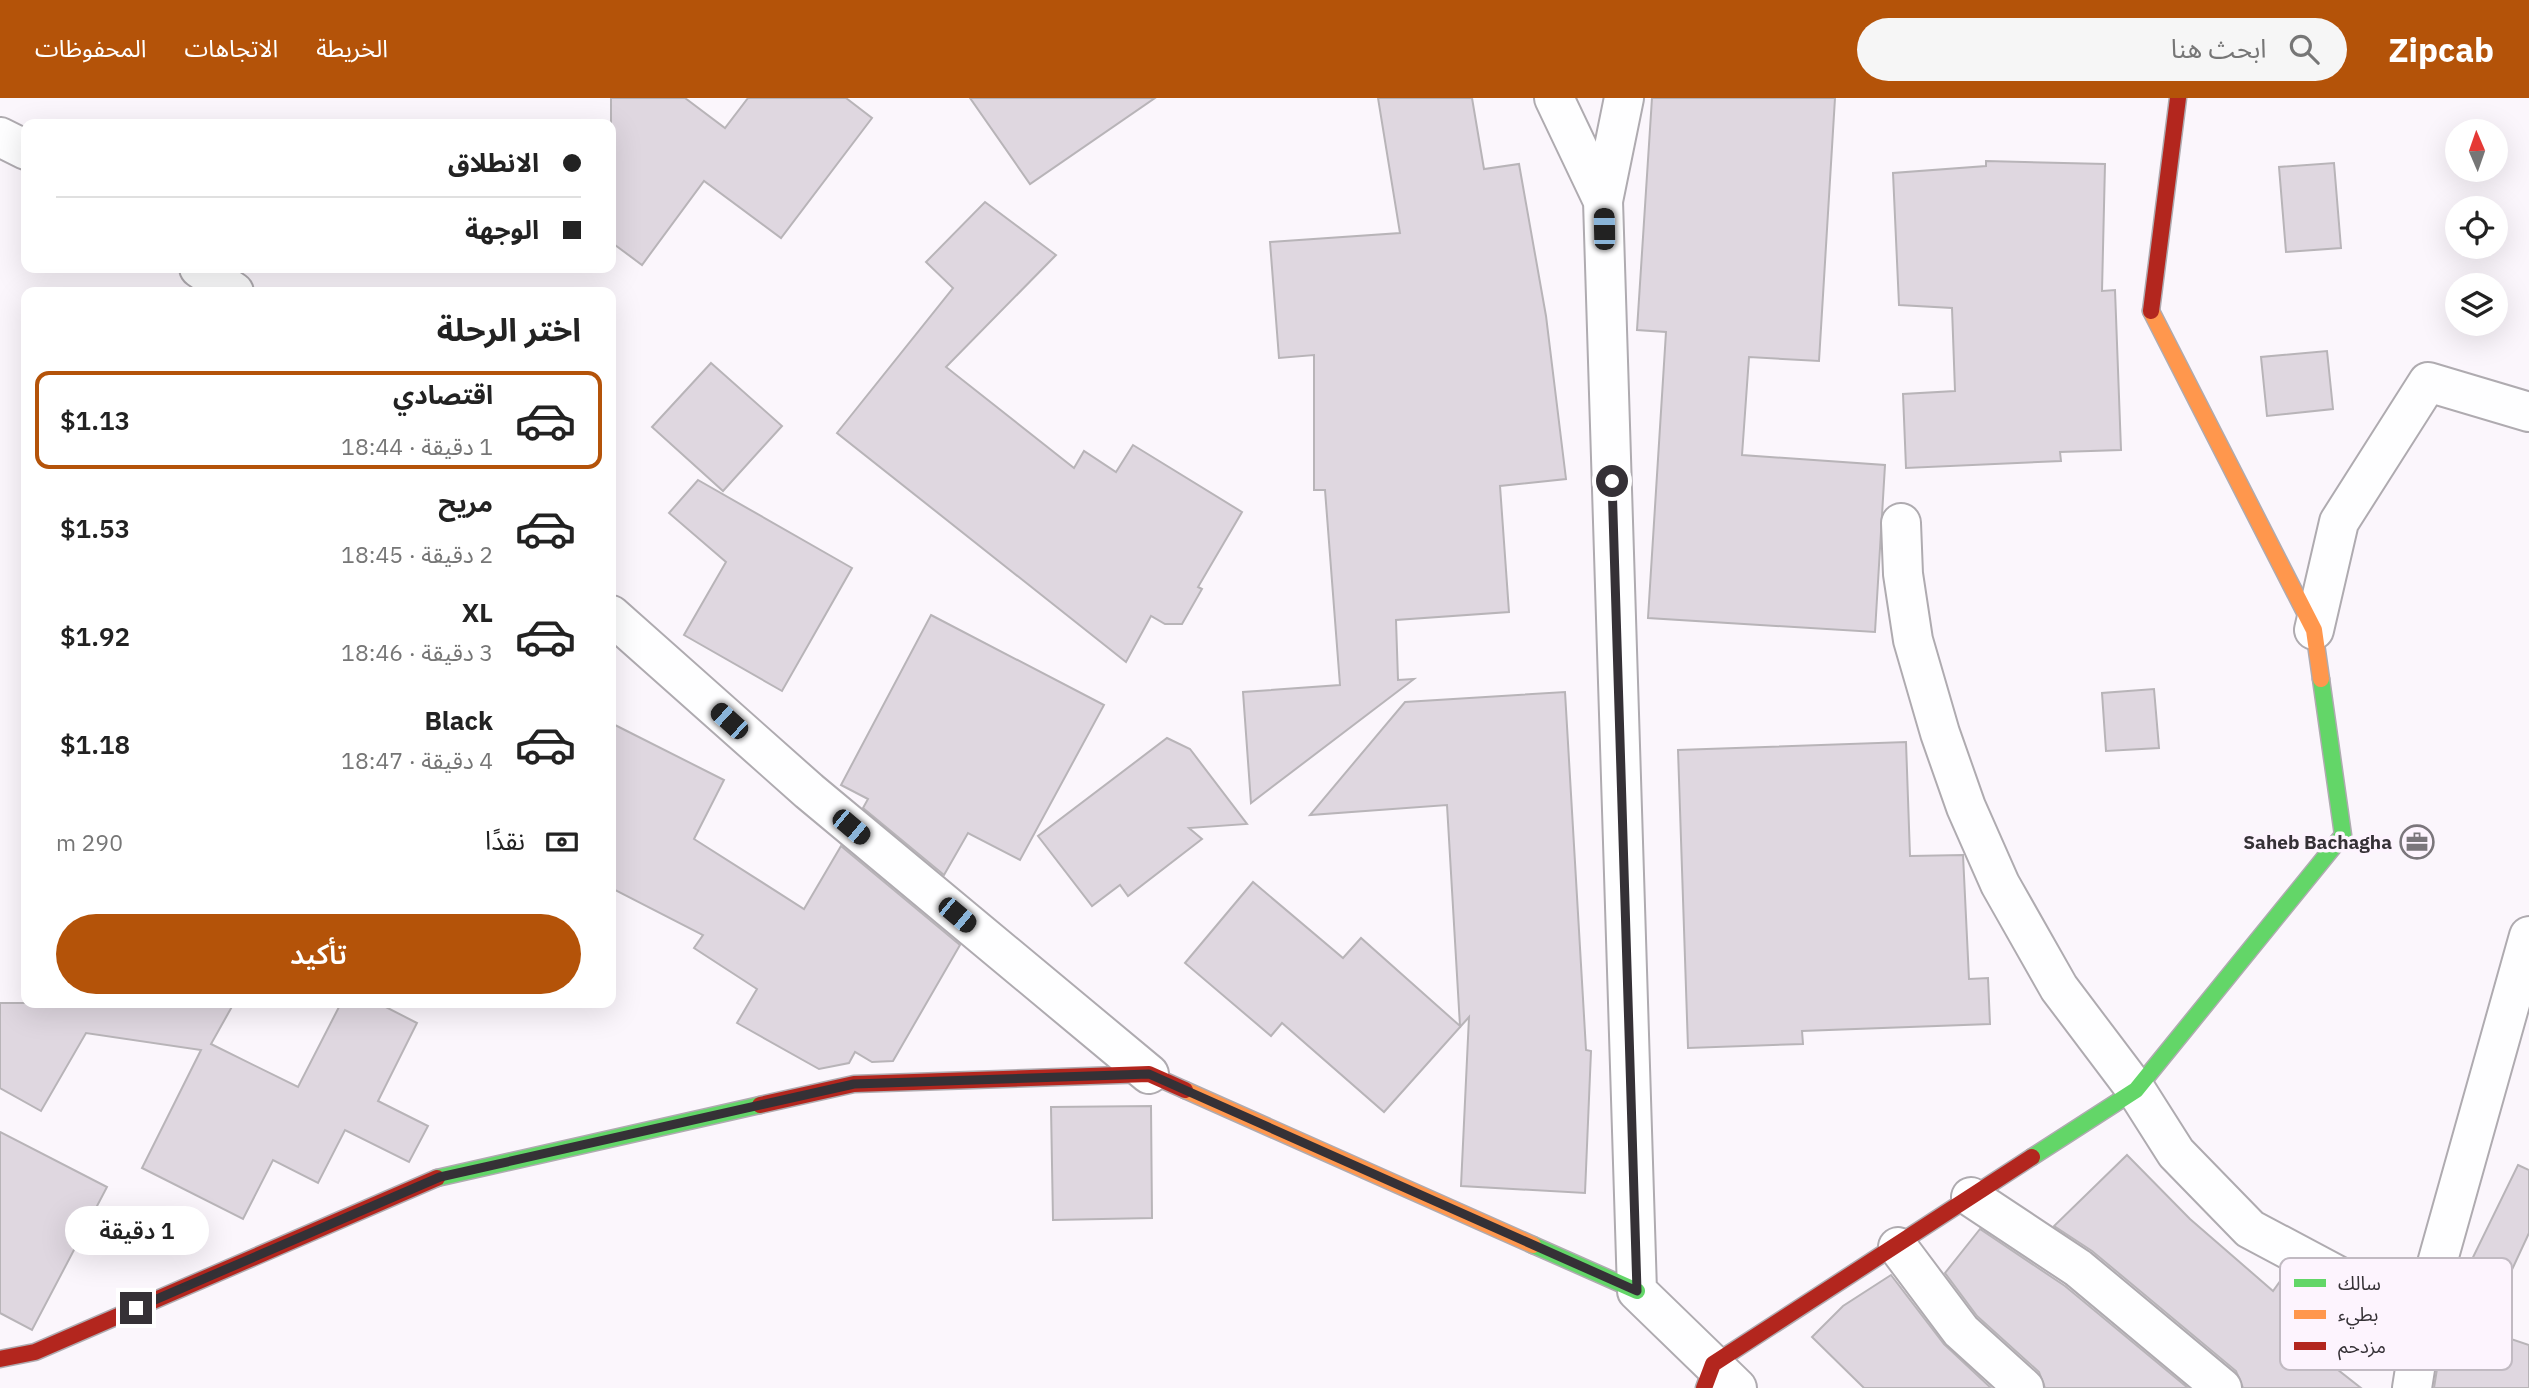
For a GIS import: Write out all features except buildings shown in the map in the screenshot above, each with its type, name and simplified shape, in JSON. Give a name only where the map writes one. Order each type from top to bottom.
[{"type":"street","points":[[1555,98],[1603,201]]},
{"type":"street","points":[[1624,98],[1603,201],[1637,1291]]},
{"type":"street","points":[[616,619],[809,791],[1149,1074],[1637,1291],[1718,1380],[1898,1247],[2136,1090],[2343,835],[2314,630],[2150,315],[2178,98]]},
{"type":"street","points":[[0,137],[21,148]]},
{"type":"street","points":[[206,273],[227,287]]},
{"type":"street","points":[[2314,630],[2339,522],[2428,382],[2529,412]]},
{"type":"street","points":[[1901,523],[1903,574],[1913,640],[1940,733],[1966,807],[2000,884],[2059,988],[2136,1090],[2176,1153],[2250,1229],[2305,1258]]},
{"type":"street","points":[[2438,1258],[2529,936]]},
{"type":"street","points":[[0,1359],[35,1352],[440,1177],[854,1084],[1149,1074]]},
{"type":"street","points":[[1971,1197],[2078,1268],[2222,1388]]},
{"type":"street","points":[[1898,1247],[1961,1331],[2024,1388]]},
{"type":"street","points":[[2412,1388],[2415,1370]]},
{"type":"traffic: fast","points":[[2032,1157],[2136,1090],[2343,835],[2321,679]]},
{"type":"traffic: fast","points":[[437,1178],[760,1105]]},
{"type":"traffic: fast","points":[[1533,1245],[1637,1291]]},
{"type":"traffic: slow","points":[[2151,311],[2314,630],[2321,679]]},
{"type":"traffic: slow","points":[[1185,1090],[1533,1245]]},
{"type":"traffic: jam","points":[[2151,311],[2178,98]]},
{"type":"traffic: jam","points":[[760,1105],[854,1084],[1149,1074],[1185,1090]]},
{"type":"traffic: jam","points":[[1704,1388],[1713,1364],[2032,1157]]},
{"type":"traffic: jam","points":[[0,1359],[35,1352],[437,1178]]},
{"type":"place","name":"Saheb Bachagha","points":[[2417,842]]},
{"type":"route","points":[[136,1308],[440,1177],[854,1084],[1149,1074],[1637,1291],[1612,481]]}]
